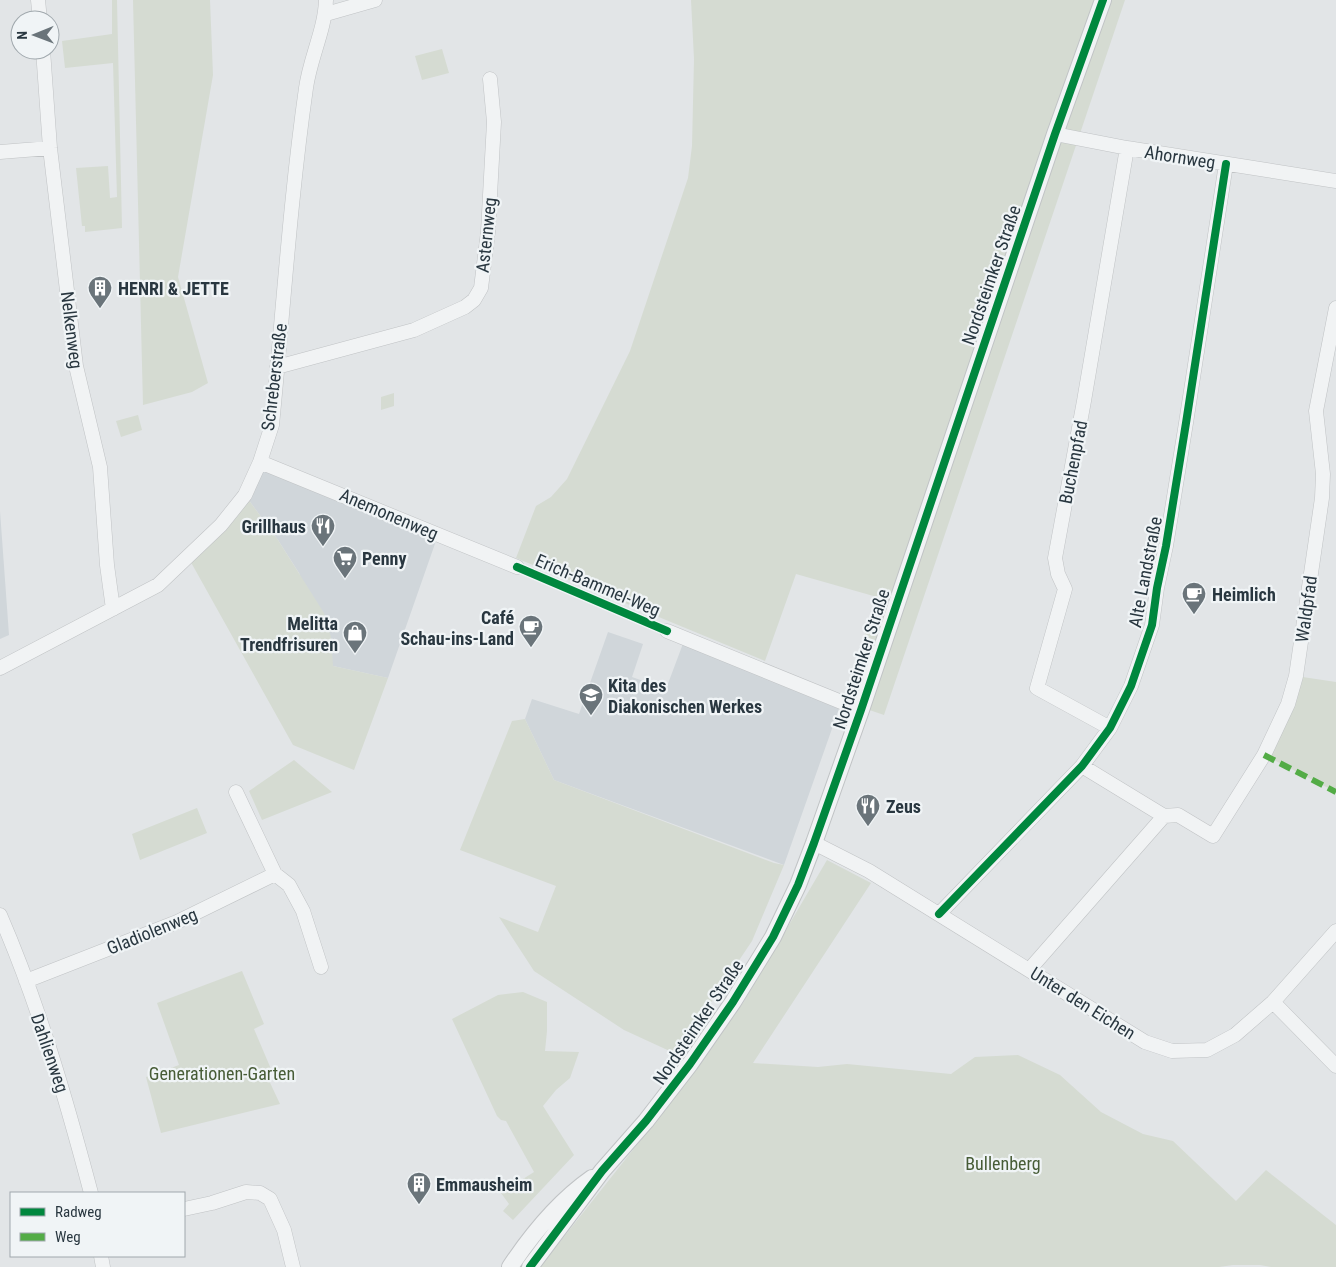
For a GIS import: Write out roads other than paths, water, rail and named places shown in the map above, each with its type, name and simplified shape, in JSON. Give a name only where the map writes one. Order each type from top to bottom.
[{"type":"street","name":"Schreberstraße","points":[[0,668],[158,585],[221,525],[245,495],[260,462],[272,425],[293,195],[306,86],[312,56],[326,14],[326,0]]},
{"type":"street","points":[[326,14],[375,0]]},
{"type":"street","name":"Nordsteimker Straße","points":[[530,1267],[602,1171],[646,1121],[690,1064],[733,1002],[773,937],[798,885],[860,710],[1054,134],[1104,0]]},
{"type":"street","name":"Nelkenweg","points":[[44,60],[50,148],[76,366],[100,467],[107,565],[113,608]]},
{"type":"street","name":"Asternweg","points":[[277,367],[414,330],[465,307],[474,300],[480,288],[485,268],[488,232],[494,122],[490,79]]},
{"type":"street","name":"Ahornweg","points":[[1054,134],[1127,148],[1336,180]]},
{"type":"street","points":[[0,152],[50,148]]},
{"type":"street","name":"Buchenpfad","points":[[1110,728],[1037,688],[1066,589],[1058,574],[1055,558],[1127,148]]},
{"type":"street","name":"Alte Landstraße","points":[[938,914],[1082,766],[1110,728],[1131,686],[1152,625],[1185,432],[1226,164]]},
{"type":"street","name":"Waldpfad","points":[[1082,766],[1164,816],[1178,815],[1213,836],[1264,755],[1288,704],[1296,676],[1322,498],[1323,474],[1316,411],[1336,308]]},
{"type":"street","name":"Anemonenweg","points":[[260,462],[517,567]]},
{"type":"street","name":"Erich-Bammel-Weg","points":[[667,631],[860,710]]},
{"type":"street","points":[[236,792],[276,874],[289,885],[303,912],[321,967]]},
{"type":"street","points":[[1029,970],[1164,816]]},
{"type":"street","name":"Unter den Eichen","points":[[814,843],[869,872],[1145,1042],[1172,1051],[1207,1050],[1235,1035],[1272,1002],[1336,932]]},
{"type":"street","name":"Gladiolenweg","points":[[26,981],[177,922],[276,874]]},
{"type":"street","name":"Dahlienweg","points":[[0,915],[26,981],[67,1103],[90,1192]]},
{"type":"street","points":[[1272,1002],[1336,1066]]},
{"type":"street","name":"Nordsteimker Straße","points":[[510,1267],[527,1242],[574,1191],[602,1171]]},
{"type":"street","points":[[185,1209],[212,1203],[246,1192],[260,1193],[270,1199],[284,1230],[293,1267]]},
{"type":"place","name":"HENRI & JETTE","points":[[100,309]]},
{"type":"place","name":"Grillhaus","points":[[323,547]]},
{"type":"place","name":"Penny","points":[[345,579]]},
{"type":"place","name":"Heimlich","points":[[1194,615]]},
{"type":"place","name":"Café Schau-ins-Land","points":[[531,648]]},
{"type":"place","name":"Melitta Trendfrisuren","points":[[355,654]]},
{"type":"place","name":"Kita des Diakonischen Werkes","points":[[591,716]]},
{"type":"place","name":"Zeus","points":[[868,827]]},
{"type":"place","name":"Emmausheim","points":[[419,1205]]},
{"type":"park label","name":"Generationen-Garten","points":[[222,1073]]},
{"type":"park label","name":"Bullenberg","points":[[1003,1163]]}]
